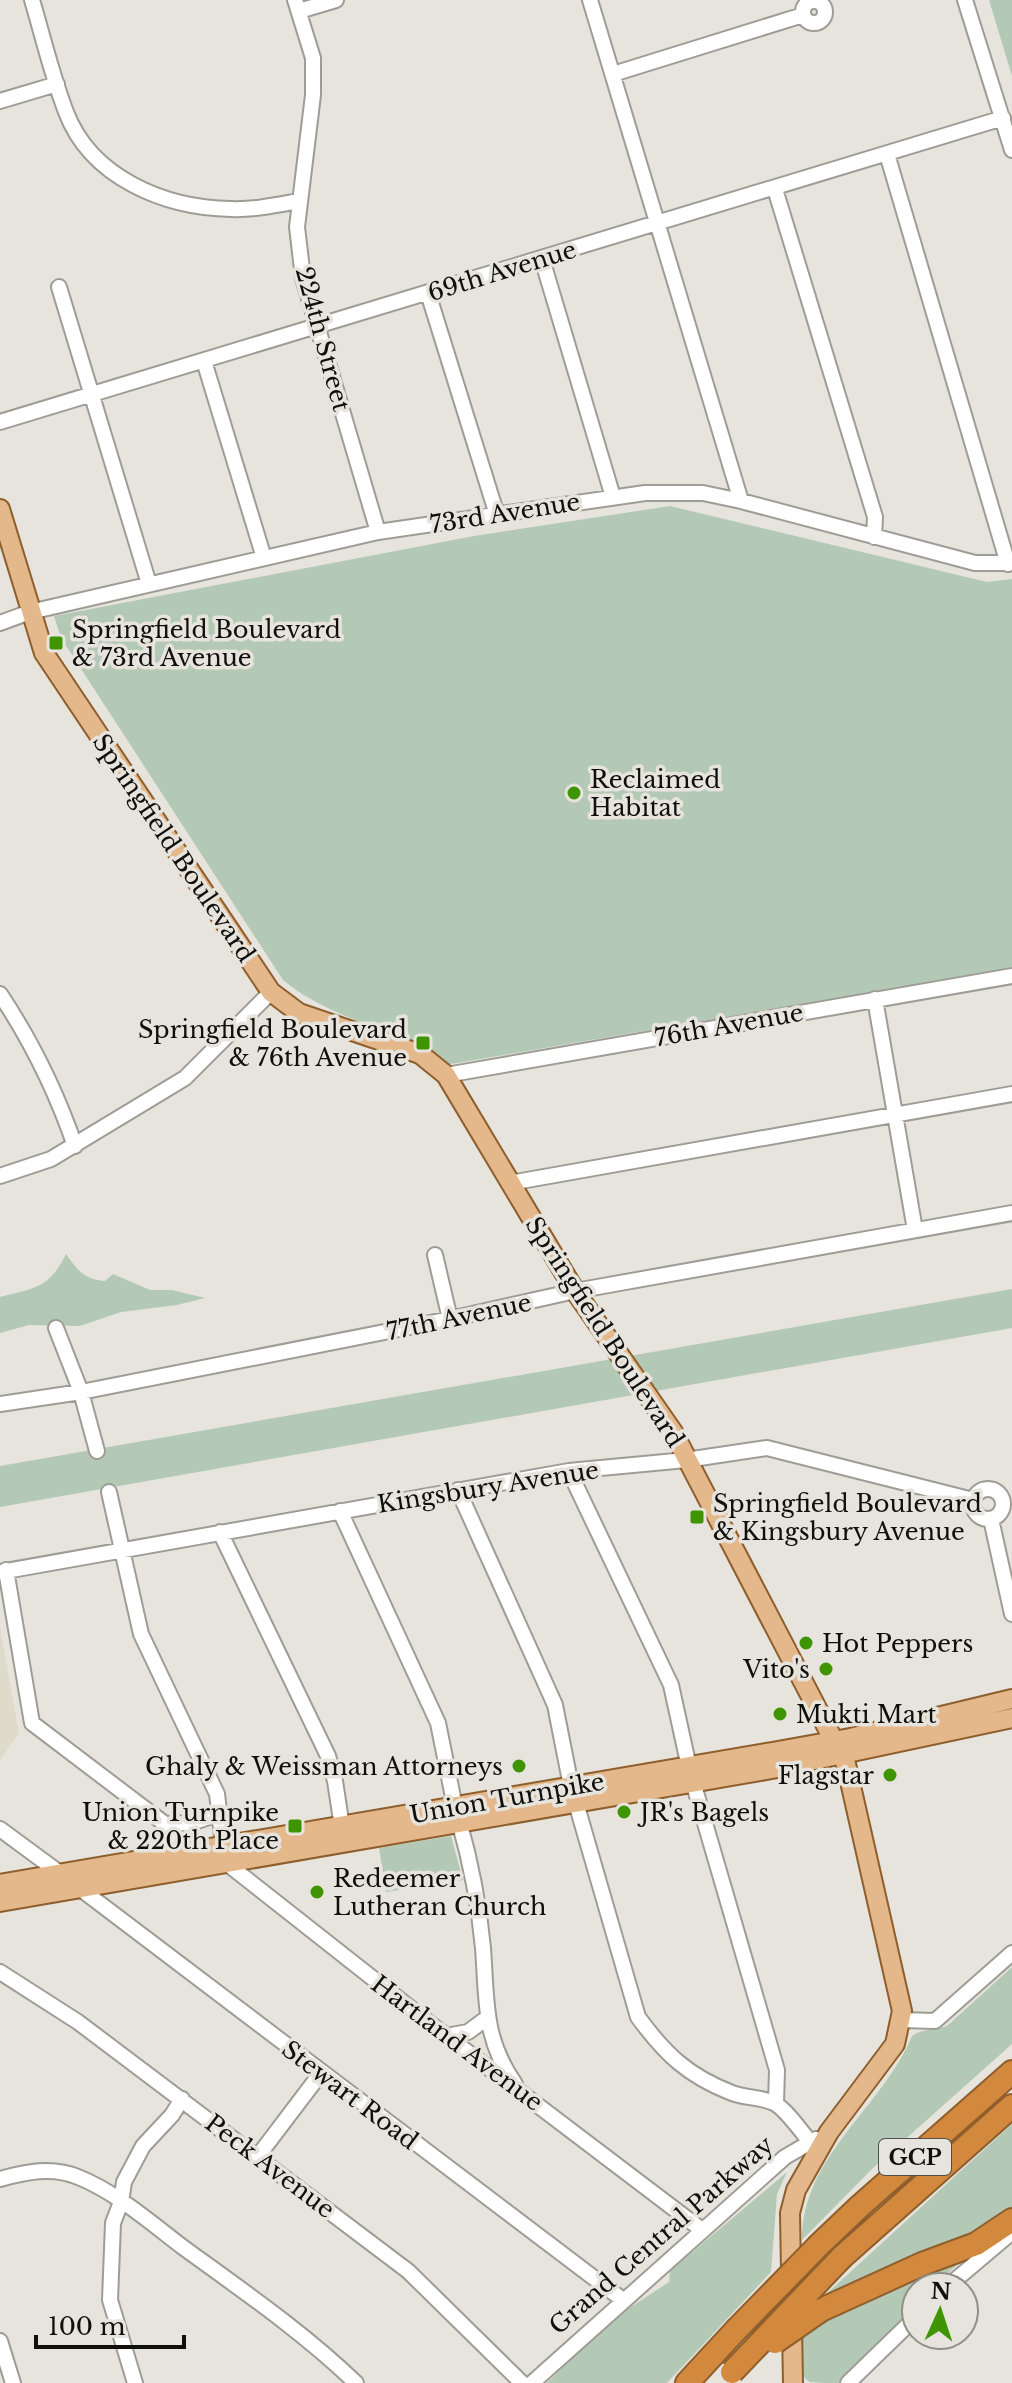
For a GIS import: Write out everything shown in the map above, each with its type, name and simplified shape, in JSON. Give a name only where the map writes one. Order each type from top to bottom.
[{"type":"highway","points":[[904,2166],[1012,2061]]},
{"type":"highway","name":"GCP","points":[[687,2383],[819,2245],[1012,2072]]},
{"type":"highway","name":"GCP","points":[[727,2378],[842,2257],[1012,2106]]},
{"type":"highway","points":[[727,2378],[821,2310],[922,2264],[976,2244],[1012,2220]]},
{"type":"main road","name":"Springfield Boulevard","points":[[0,509],[44,653],[271,992],[299,1013],[420,1054],[446,1075],[575,1291],[673,1432],[838,1748],[851,1780],[902,2011],[901,2020]]},
{"type":"main road","name":"Union Turnpike","points":[[838,1748],[1012,1699]]},
{"type":"main road","name":"Union Turnpike","points":[[0,1884],[163,1857],[224,1855],[1012,1718]]},
{"type":"main road","name":"Union Turnpike","points":[[0,1902],[342,1827],[457,1814]]},
{"type":"main road","points":[[796,2381],[790,2213],[796,2190],[814,2148],[895,2044],[901,2020]]},
{"type":"street","points":[[32,0],[66,114],[81,141],[107,169],[136,188],[173,202],[216,208],[261,208],[299,201]]},
{"type":"street","points":[[297,6],[336,0]]},
{"type":"street","points":[[590,0],[741,501]]},
{"type":"street","points":[[965,0],[1012,150]]},
{"type":"street","name":"224th Street","points":[[297,6],[313,58],[313,95],[297,227],[303,278],[378,532]]},
{"type":"street","points":[[613,74],[803,15]]},
{"type":"street","points":[[0,101],[57,84]]},
{"type":"street","name":"69th Avenue","points":[[0,422],[1003,118]]},
{"type":"street","points":[[887,154],[1010,563]]},
{"type":"street","points":[[775,189],[875,517],[874,537]]},
{"type":"street","points":[[542,259],[613,497]]},
{"type":"street","points":[[59,287],[149,584]]},
{"type":"street","points":[[428,293],[497,515]]},
{"type":"street","points":[[204,361],[264,558]]},
{"type":"street","name":"73rd Avenue","points":[[0,623],[30,612],[378,532],[613,497],[671,492],[703,493],[741,501],[975,563],[1010,563]]},
{"type":"street","name":"76th Avenue","points":[[446,1075],[1012,976]]},
{"type":"street","points":[[0,1176],[36,1165],[75,1146],[185,1078],[271,992]]},
{"type":"street","points":[[0,994],[37,1054],[75,1146]]},
{"type":"street","points":[[875,999],[915,1230]]},
{"type":"street","points":[[510,1183],[1012,1094]]},
{"type":"street","name":"77th Avenue","points":[[0,1404],[81,1392],[575,1291],[1012,1213]]},
{"type":"street","points":[[435,1255],[450,1319]]},
{"type":"street","points":[[56,1328],[81,1392],[97,1451]]},
{"type":"street","name":"Kingsbury Avenue","points":[[3,1571],[569,1471],[686,1460],[767,1448],[973,1500]]},
{"type":"street","points":[[569,1471],[671,1685],[691,1774],[777,2070],[776,2103]]},
{"type":"street","points":[[984,1489],[1006,1490],[1003,1509],[991,1519],[979,1517],[973,1500],[984,1489]]},
{"type":"street","points":[[458,1490],[555,1705],[574,1794],[638,2017],[683,2069],[735,2094],[776,2103],[814,2148]]},
{"type":"street","points":[[109,1492],[141,1634],[217,1794],[224,1855]]},
{"type":"street","points":[[340,1511],[438,1723],[477,1896],[487,2018],[497,2051],[522,2092]]},
{"type":"street","points":[[991,1519],[1012,1614]]},
{"type":"street","points":[[220,1532],[328,1756],[342,1827]]},
{"type":"street","points":[[3,1571],[32,1723],[165,1824],[191,1823],[221,1813]]},
{"type":"street","points":[[163,1857],[168,1837],[165,1824]]},
{"type":"street","points":[[0,1829],[61,1874]]},
{"type":"street","name":"Hartland Avenue","points":[[224,1855],[446,2036],[702,2230]]},
{"type":"street","name":"Stewart Road","points":[[78,1887],[623,2300]]},
{"type":"street","points":[[901,2020],[935,2021],[1012,1953]]},
{"type":"street","name":"Peck Avenue","points":[[0,1972],[78,2022],[408,2271],[522,2383]]},
{"type":"street","points":[[446,2036],[468,2032],[487,2018]]},
{"type":"street","points":[[258,2156],[321,2073]]},
{"type":"street","points":[[135,2383],[110,2300],[113,2223],[124,2182],[143,2146],[172,2115],[182,2099]]},
{"type":"street","name":"Grand Central Parkway","points":[[532,2383],[785,2157],[814,2148]]},
{"type":"street","points":[[0,2179],[27,2171],[56,2171],[78,2177],[121,2202],[316,2345],[353,2382]]},
{"type":"street","points":[[966,2271],[1012,2232]]},
{"type":"street","points":[[848,2383],[900,2333]]},
{"type":"street","points":[[0,2341],[13,2383]]},
{"type":"shaded area","points":[[0,1628],[19,1733],[0,1760]]},
{"type":"green space","points":[[989,0],[1012,0],[1012,76]]},
{"type":"green space","points":[[670,506],[987,582],[1012,579],[1012,968],[445,1065],[406,1041],[321,1005],[283,980],[61,638],[54,616],[474,536]]},
{"type":"green space","points":[[66,1254],[78,1269],[92,1278],[105,1281],[113,1274],[150,1290],[172,1290],[205,1298],[121,1312],[80,1326],[29,1325],[0,1333],[0,1297],[31,1289],[47,1281]]},
{"type":"green space","points":[[1012,1289],[1012,1328],[0,1507],[0,1466]]},
{"type":"green space","points":[[451,1836],[463,1880],[386,1892],[379,1848]]},
{"type":"green space","points":[[1012,1967],[1012,2044],[873,2168],[802,2240],[805,2210],[815,2183],[829,2158],[899,2062],[912,2036],[947,2026]]},
{"type":"green space","points":[[1012,2124],[1012,2215],[982,2238],[823,2300],[823,2297]]},
{"type":"green space","points":[[787,2172],[777,2194],[771,2272],[667,2383],[547,2383],[611,2320],[669,2282],[670,2271]]},
{"type":"green space","points":[[963,2259],[950,2271],[930,2271]]},
{"type":"green space","points":[[900,2282],[900,2320],[842,2383],[810,2382],[803,2374],[800,2360],[801,2333],[860,2296]]},
{"type":"place","name":"Springfield Boulevard & 73rd Avenue","points":[[56,643]]},
{"type":"place","name":"Reclaimed Habitat","points":[[574,793]]},
{"type":"place","name":"Springfield Boulevard & 76th Avenue","points":[[423,1043]]},
{"type":"place","name":"Springfield Boulevard & Kingsbury Avenue","points":[[697,1517]]},
{"type":"place","name":"Hot Peppers","points":[[806,1643]]},
{"type":"place","name":"Vito's","points":[[826,1669]]},
{"type":"place","name":"Mukti Mart","points":[[780,1714]]},
{"type":"place","name":"Ghaly & Weissman Attorneys","points":[[519,1766]]},
{"type":"place","name":"Flagstar","points":[[890,1775]]},
{"type":"place","name":"JR's Bagels","points":[[624,1812]]},
{"type":"place","name":"Union Turnpike & 220th Place","points":[[295,1826]]},
{"type":"place","name":"Redeemer Lutheran Church","points":[[317,1892]]}]
